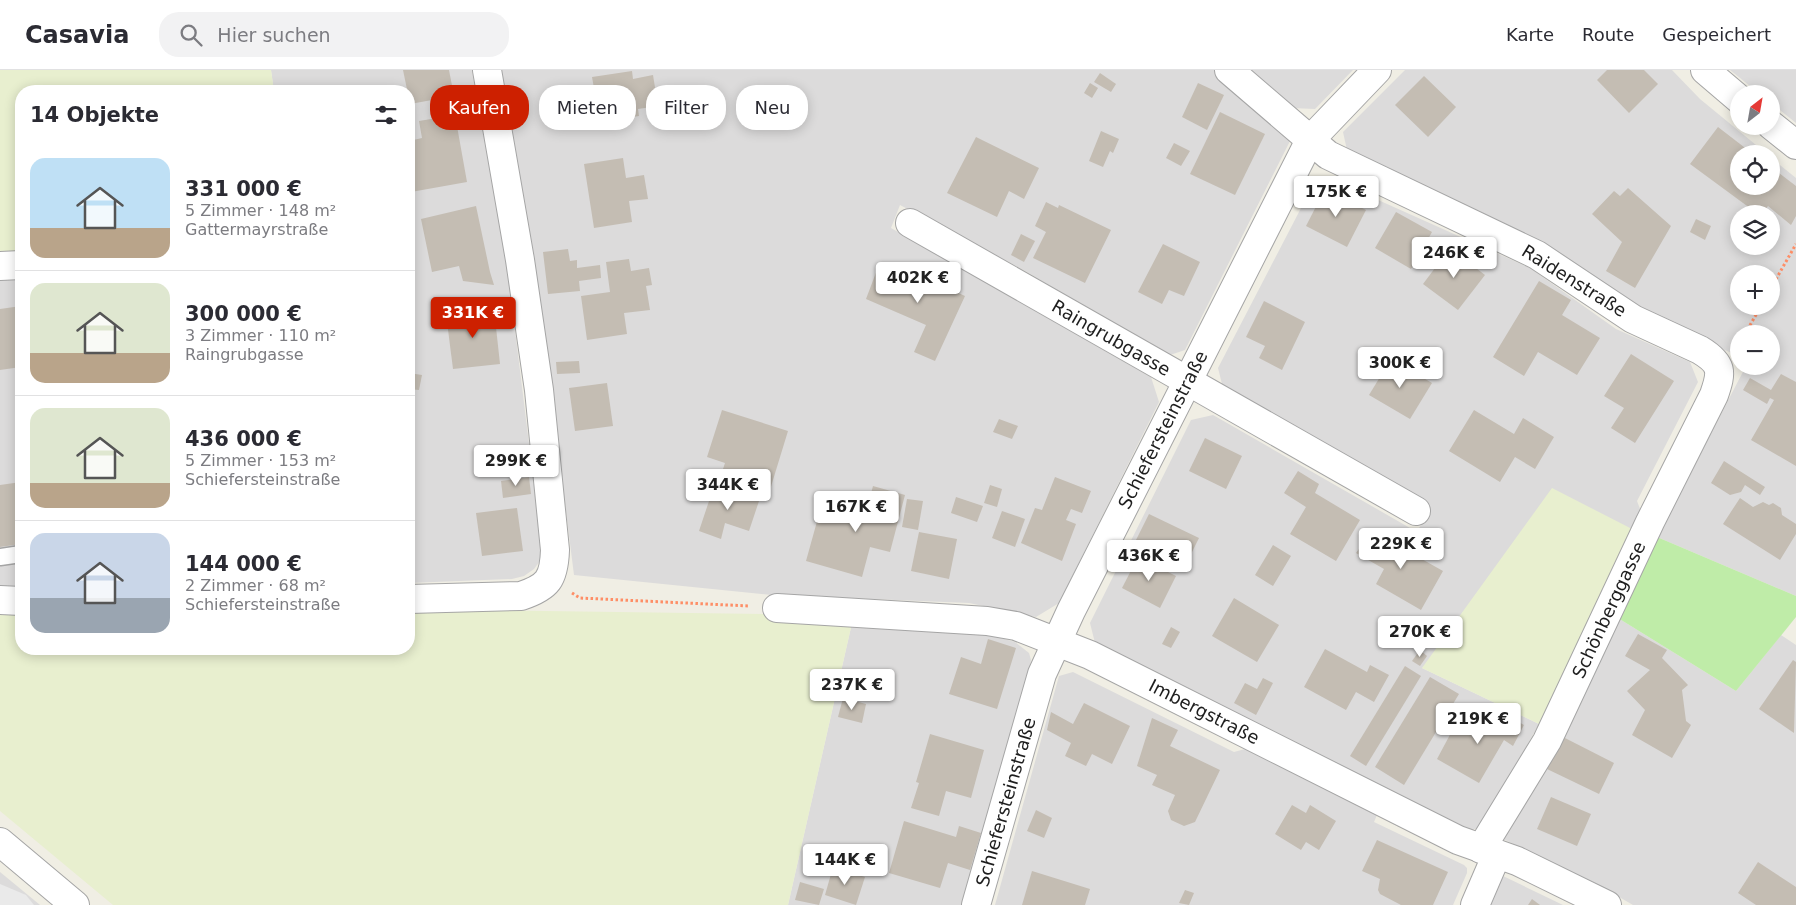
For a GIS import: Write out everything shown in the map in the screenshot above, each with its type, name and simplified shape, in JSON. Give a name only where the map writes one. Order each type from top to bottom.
[{"type":"street","points":[[415,599],[521,596],[537,591],[549,581],[554,566],[555,550],[538,390],[520,260],[487,70]]},
{"type":"street","name":"Raidenstraße","points":[[1230,70],[1328,155],[1537,254],[1633,319],[1700,350],[1718,364]]},
{"type":"street","name":"Schiefersteinstraße","points":[[976,905],[1042,674],[1057,642],[1310,140],[1378,70]]},
{"type":"street","points":[[1705,70],[1730,91]]},
{"type":"street","points":[[1780,132],[1796,145]]},
{"type":"street","name":"Raingrubgasse","points":[[910,223],[1416,511]]},
{"type":"street","points":[[0,266],[15,265]]},
{"type":"street","name":"Schönberggasse","points":[[1475,905],[1489,851],[1547,741],[1650,522],[1714,395],[1720,376],[1718,364]]},
{"type":"street","points":[[0,600],[15,601]]},
{"type":"street","name":"Imbergstraße","points":[[777,608],[987,621],[1016,626],[1090,655],[1458,840],[1517,861],[1607,905]]},
{"type":"street","points":[[0,842],[75,905]]},
{"type":"lane","points":[[0,557],[15,555]]},
{"type":"path","points":[[1780,272],[1796,244]]},
{"type":"path","points":[[549,581],[580,598],[777,608]]},
{"type":"shaded area","points":[[271,70],[472,70],[475,85],[430,85],[430,130],[483,130],[505,249],[542,549],[540,561],[534,569],[524,576],[512,579],[415,583],[415,85],[273,85]]},
{"type":"shaded area","points":[[500,70],[1216,70],[1290,141],[1185,350],[1167,356],[1027,272],[900,205],[891,228],[1151,377],[1159,402],[1059,603],[1036,617],[969,603],[772,595],[574,575],[550,385],[510,130],[529,130],[529,85],[502,85]]},
{"type":"shaded area","points":[[1251,70],[1353,70],[1315,109],[1291,108]]},
{"type":"shaded area","points":[[1405,70],[1672,70],[1700,99],[1730,124],[1730,135],[1744,135],[1756,145],[1730,145],[1730,195],[1780,195],[1780,165],[1796,178],[1796,596],[1657,537],[1741,375],[1780,375],[1780,325],[1730,325],[1730,352],[1703,341],[1652,314],[1582,269],[1347,150],[1343,132]]},
{"type":"shaded area","points":[[1730,70],[1796,70],[1796,123],[1780,110],[1780,85],[1749,85]]},
{"type":"shaded area","points":[[1329,178],[1530,268],[1616,329],[1690,362],[1698,382],[1637,501],[1642,514],[1634,530],[1422,668],[1539,724],[1480,828],[1464,831],[1095,643],[1090,623],[1191,420],[1213,415],[1417,532],[1429,510],[1223,388],[1218,368],[1313,185]]},
{"type":"shaded area","points":[[0,273],[15,273],[15,591],[0,590]]},
{"type":"shaded area","points":[[1618,618],[1736,691],[1781,635],[1796,645],[1796,905],[1633,905],[1595,883],[1503,839]]},
{"type":"shaded area","points":[[852,623],[991,635],[1015,642],[1029,653],[1031,660],[1029,672],[961,905],[788,905]]},
{"type":"shaded area","points":[[1073,672],[1234,752],[1245,749],[1377,815],[1374,822],[1464,865],[1467,868],[1467,873],[1453,905],[995,905],[1059,676]]},
{"type":"shaded area","points":[[0,872],[40,905],[0,905]]},
{"type":"shaded area","points":[[1503,876],[1563,905],[1489,905]]},
{"type":"shaded area","points":[[0,884],[26,895],[34,905],[0,905]]},
{"type":"green space","points":[[0,70],[271,70],[273,85],[15,85],[15,256],[0,256]]},
{"type":"green space","points":[[1552,488],[1634,530],[1539,724],[1422,668]]},
{"type":"green space","points":[[1657,537],[1796,596],[1796,617],[1736,691],[1618,618]]},
{"type":"green space","points":[[0,608],[15,609],[15,655],[415,655],[415,609],[766,614],[852,623],[788,905],[113,905],[0,811]]},
{"type":"building","points":[[403,70],[449,70],[452,85],[430,85],[430,100],[415,103],[415,85],[406,85]]},
{"type":"building","points":[[1607,70],[1644,70],[1658,84],[1629,113],[1597,80]]},
{"type":"building","points":[[632,71],[633,79],[653,75],[655,85],[646,85],[646,108],[638,109],[639,116],[636,116],[636,85],[593,85],[592,77]]},
{"type":"building","points":[[1100,73],[1116,84],[1111,92],[1094,82]]},
{"type":"building","points":[[1424,76],[1456,107],[1428,137],[1395,105]]},
{"type":"building","points":[[1090,83],[1098,88],[1092,98],[1084,93]]},
{"type":"building","points":[[1198,83],[1224,95],[1207,130],[1182,117]]},
{"type":"building","points":[[1220,112],[1265,134],[1235,195],[1190,174]]},
{"type":"building","points":[[430,119],[430,130],[458,130],[467,182],[415,191],[415,140],[422,138],[419,121]]},
{"type":"building","points":[[1718,127],[1741,145],[1730,145],[1730,193],[1690,164]]},
{"type":"building","points":[[1101,131],[1119,139],[1113,153],[1110,151],[1103,167],[1089,161]]},
{"type":"building","points":[[976,137],[1039,168],[1024,199],[1009,191],[997,217],[947,193]]},
{"type":"building","points":[[1174,143],[1190,151],[1181,166],[1166,158]]},
{"type":"building","points":[[623,158],[626,178],[644,175],[648,199],[629,201],[632,222],[594,228],[584,164]]},
{"type":"building","points":[[1780,174],[1796,186],[1796,216],[1791,225],[1780,216],[1780,205],[1746,205],[1732,195],[1780,195]]},
{"type":"building","points":[[1628,188],[1671,226],[1635,288],[1606,271],[1622,242],[1592,214],[1614,191],[1620,196]]},
{"type":"building","points":[[1325,189],[1366,210],[1347,247],[1306,226]]},
{"type":"building","points":[[1046,202],[1058,208],[1059,205],[1111,230],[1085,283],[1033,258],[1046,232],[1035,226]]},
{"type":"building","points":[[476,206],[494,285],[463,281],[459,266],[432,272],[421,219]]},
{"type":"building","points":[[1396,212],[1432,232],[1411,269],[1375,248]]},
{"type":"building","points":[[1696,219],[1711,226],[1705,240],[1690,232]]},
{"type":"building","points":[[1021,234],[1035,241],[1024,262],[1011,255]]},
{"type":"building","points":[[1163,244],[1200,262],[1184,296],[1169,290],[1162,304],[1138,292]]},
{"type":"building","points":[[1450,248],[1485,275],[1458,310],[1423,284]]},
{"type":"building","points":[[568,249],[570,261],[577,260],[577,268],[600,265],[601,278],[579,281],[580,291],[548,294],[543,252]]},
{"type":"building","points":[[629,259],[631,271],[649,268],[652,285],[646,286],[650,310],[624,313],[627,334],[587,340],[581,296],[610,292],[606,262]]},
{"type":"building","points":[[880,262],[906,273],[908,270],[965,296],[935,361],[914,352],[926,325],[866,299]]},
{"type":"building","points":[[1539,281],[1571,300],[1562,315],[1600,338],[1577,375],[1538,352],[1524,376],[1493,357]]},
{"type":"building","points":[[1264,301],[1305,322],[1282,370],[1259,358],[1265,346],[1246,337]]},
{"type":"building","points":[[15,307],[15,368],[0,370],[0,309]]},
{"type":"building","points":[[494,309],[500,364],[453,369],[446,314]]},
{"type":"building","points":[[1631,354],[1674,381],[1635,443],[1611,428],[1624,408],[1604,396]]},
{"type":"building","points":[[1391,359],[1432,383],[1410,419],[1369,395]]},
{"type":"building","points":[[579,361],[580,373],[557,374],[556,362]]},
{"type":"building","points":[[415,374],[422,375],[419,390],[415,390]]},
{"type":"building","points":[[1781,374],[1796,382],[1796,466],[1751,440],[1774,400],[1770,398],[1767,404],[1743,390],[1750,378],[1771,390]]},
{"type":"building","points":[[607,383],[613,426],[575,431],[569,388]]},
{"type":"building","points":[[722,410],[788,431],[769,493],[720,478],[725,463],[707,457]]},
{"type":"building","points":[[1474,410],[1514,434],[1523,418],[1554,437],[1535,469],[1515,457],[1500,482],[1449,451]]},
{"type":"building","points":[[999,419],[1018,426],[1012,439],[993,432]]},
{"type":"building","points":[[1205,438],[1242,456],[1226,489],[1189,471]]},
{"type":"building","points":[[1724,461],[1765,487],[1760,495],[1745,485],[1741,492],[1730,495],[1711,483]]},
{"type":"building","points":[[1298,471],[1319,484],[1315,493],[1360,520],[1336,561],[1290,534],[1306,507],[1284,493]]},
{"type":"building","points":[[529,477],[531,494],[503,498],[501,481]]},
{"type":"building","points":[[1055,477],[1091,491],[1082,513],[1071,509],[1066,520],[1076,524],[1062,561],[1021,543],[1035,508],[1042,510]]},
{"type":"building","points":[[15,483],[15,545],[0,547],[0,485]]},
{"type":"building","points":[[715,483],[760,498],[749,531],[725,523],[721,539],[699,531]]},
{"type":"building","points":[[990,485],[1002,489],[997,507],[984,503]]},
{"type":"building","points":[[873,486],[905,495],[890,552],[870,547],[862,577],[806,561],[821,507],[864,519]]},
{"type":"building","points":[[956,497],[983,506],[977,522],[951,513]]},
{"type":"building","points":[[1740,498],[1753,507],[1763,502],[1769,505],[1773,503],[1781,508],[1782,515],[1796,524],[1796,534],[1780,560],[1723,524]]},
{"type":"building","points":[[907,499],[923,501],[918,530],[902,527]]},
{"type":"building","points":[[517,508],[523,551],[482,556],[476,513]]},
{"type":"building","points":[[1002,511],[1025,519],[1015,547],[992,538]]},
{"type":"building","points":[[1149,514],[1199,538],[1184,568],[1134,544]]},
{"type":"building","points":[[1372,531],[1443,571],[1421,610],[1376,584],[1384,569],[1356,553]]},
{"type":"building","points":[[919,532],[957,539],[949,579],[911,571]]},
{"type":"building","points":[[1273,545],[1291,556],[1273,586],[1255,575]]},
{"type":"building","points":[[1138,557],[1176,576],[1160,608],[1122,588]]},
{"type":"building","points":[[1234,598],[1279,625],[1257,662],[1212,636]]},
{"type":"building","points":[[1171,627],[1180,632],[1171,648],[1162,644]]},
{"type":"building","points":[[1638,634],[1667,650],[1662,658],[1688,685],[1682,690],[1686,721],[1691,725],[1672,758],[1632,735],[1645,710],[1627,691],[1650,670],[1625,656]]},
{"type":"building","points":[[988,639],[1016,648],[997,709],[949,694],[961,657],[981,664]]},
{"type":"building","points":[[1325,649],[1367,672],[1370,665],[1389,675],[1374,702],[1356,692],[1346,710],[1304,687]]},
{"type":"building","points":[[1420,650],[1427,656],[1420,666],[1412,661]]},
{"type":"building","points":[[1793,660],[1796,662],[1794,733],[1759,709]]},
{"type":"building","points":[[1405,666],[1421,676],[1366,766],[1350,756]]},
{"type":"building","points":[[1430,677],[1459,694],[1404,785],[1375,767]]},
{"type":"building","points":[[1263,678],[1273,683],[1256,715],[1234,703],[1245,683],[1257,689]]},
{"type":"building","points":[[843,698],[866,704],[862,723],[838,717]]},
{"type":"building","points":[[1084,703],[1130,726],[1112,764],[1092,754],[1086,766],[1065,756],[1071,743],[1047,730],[1051,712],[1073,724]]},
{"type":"building","points":[[1499,711],[1524,725],[1513,746],[1504,740],[1479,783],[1437,759],[1460,716],[1487,732]]},
{"type":"building","points":[[1152,718],[1178,730],[1170,746],[1220,770],[1195,822],[1184,826],[1171,820],[1168,811],[1175,795],[1152,785],[1157,775],[1137,766]]},
{"type":"building","points":[[930,734],[984,750],[971,798],[946,791],[939,816],[911,808],[919,783],[916,782]]},
{"type":"building","points":[[1563,737],[1614,763],[1599,794],[1547,769]]},
{"type":"building","points":[[1551,797],[1591,814],[1577,846],[1537,829]]},
{"type":"building","points":[[1292,805],[1306,813],[1310,805],[1336,821],[1319,850],[1306,842],[1301,850],[1275,834]]},
{"type":"building","points":[[1036,810],[1052,818],[1044,838],[1027,831]]},
{"type":"building","points":[[904,821],[956,837],[959,826],[981,833],[970,870],[948,863],[940,888],[889,873]]},
{"type":"building","points":[[1377,840],[1448,872],[1433,905],[1401,905],[1380,894],[1378,890],[1380,879],[1362,871]]},
{"type":"building","points":[[1758,862],[1796,887],[1796,905],[1756,905],[1738,893]]},
{"type":"building","points":[[833,867],[865,877],[856,905],[825,895]]},
{"type":"building","points":[[1032,871],[1090,889],[1085,905],[1022,905]]},
{"type":"building","points":[[800,882],[824,889],[819,905],[795,900]]},
{"type":"building","points":[[1185,890],[1194,893],[1189,905],[1179,903]]},
{"type":"building","points":[[1532,899],[1540,905],[1528,905]]}]
